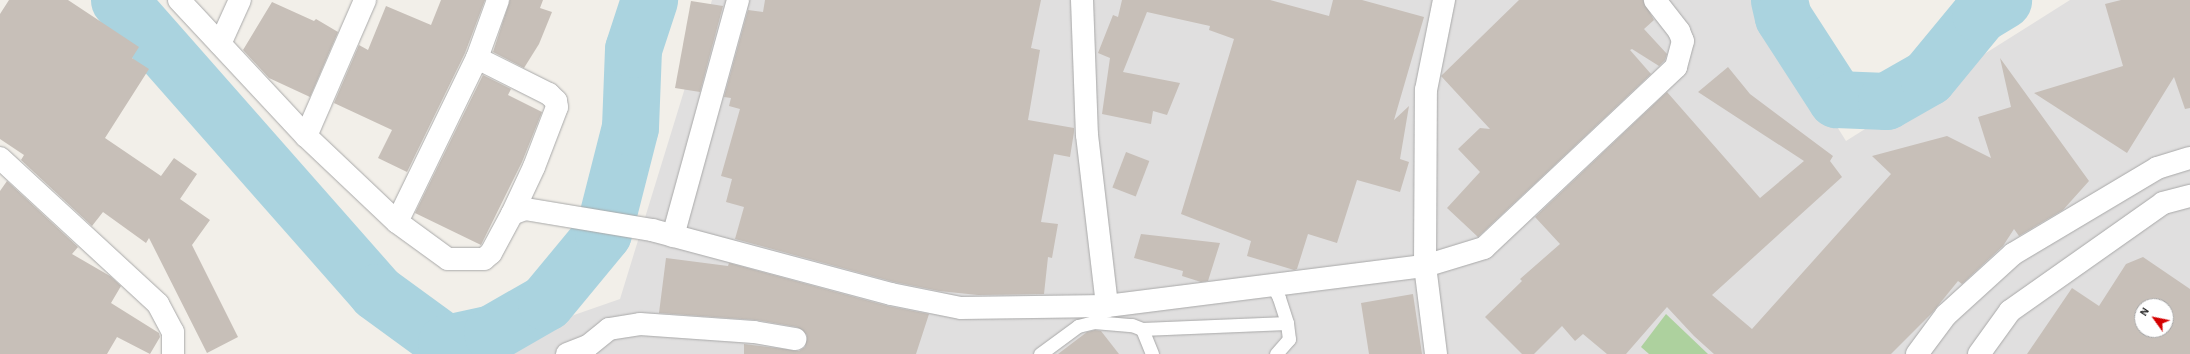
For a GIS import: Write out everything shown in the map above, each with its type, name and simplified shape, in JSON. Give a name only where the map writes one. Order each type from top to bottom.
[{"type":"street","points":[[179,0],[306,136],[397,222],[448,259],[484,259],[491,253],[518,211],[557,107],[556,101],[549,94],[477,58]]},
{"type":"street","points":[[220,44],[240,0]]},
{"type":"street","points":[[306,136],[365,0]]},
{"type":"street","points":[[397,222],[477,58],[498,0]]},
{"type":"street","points":[[673,236],[738,0]]},
{"type":"street","points":[[1082,0],[1087,135],[1108,315]]},
{"type":"street","points":[[1436,354],[1426,266],[1426,90],[1444,0]]},
{"type":"street","points":[[518,211],[652,230],[891,294],[961,308],[1108,315],[1272,286],[1426,266],[1484,248],[1676,67],[1683,41],[1679,31],[1655,0]]},
{"type":"street","points":[[0,158],[158,304],[173,332],[173,354]]},
{"type":"street","points":[[1917,354],[1946,315],[2013,254],[2157,168],[2190,158]]},
{"type":"street","points":[[1979,354],[2010,311],[2163,203],[2190,196]]},
{"type":"street","points":[[567,354],[588,346],[609,329],[640,324],[754,332],[795,339]]},
{"type":"lane","points":[[1272,286],[1279,298],[1287,323],[1290,339],[1276,354]]},
{"type":"lane","points":[[1040,354],[1078,326],[1094,322],[1108,315],[1142,329],[1287,323]]},
{"type":"lane","points":[[1142,329],[1152,354]]},
{"type":"shaded area","points":[[712,0],[1758,0],[1846,141],[2070,0],[2190,0],[2190,354],[462,354],[620,299]]},
{"type":"green space","points":[[1666,314],[1708,354],[1649,354],[1641,347]]},
{"type":"building","points":[[9,0],[68,0],[139,47],[132,58],[149,69],[105,138],[161,176],[174,158],[197,174],[180,199],[210,220],[192,245],[238,337],[207,353],[149,238],[146,243],[103,212],[92,226],[21,160],[24,155],[0,139],[0,14]]},
{"type":"building","points":[[441,0],[485,0],[465,53],[407,172],[378,158],[392,130],[334,103],[359,45],[368,50],[386,6],[431,25]]},
{"type":"building","points":[[510,0],[543,0],[540,8],[552,12],[539,44],[524,68],[493,52]]},
{"type":"building","points":[[765,0],[1041,0],[1031,48],[1040,50],[1028,120],[1074,128],[1070,157],[1054,154],[1041,222],[1058,224],[1052,258],[1048,257],[1044,294],[978,295],[939,291],[894,282],[735,239],[744,207],[726,202],[732,179],[721,176],[740,109],[729,106],[731,98],[724,97],[748,10],[763,12]]},
{"type":"building","points":[[1122,0],[1270,0],[1329,16],[1333,0],[1362,0],[1424,17],[1394,120],[1409,106],[1400,159],[1409,162],[1400,192],[1357,180],[1337,243],[1308,234],[1297,269],[1294,270],[1247,256],[1251,241],[1181,214],[1234,39],[1209,30],[1210,26],[1147,12],[1123,72],[1180,83],[1167,115],[1153,111],[1151,124],[1102,114],[1110,58],[1098,53],[1113,15],[1118,17]]},
{"type":"building","points":[[1519,0],[1643,0],[1654,20],[1644,29],[1667,54],[1665,60],[1659,66],[1632,49],[1630,50],[1651,74],[1478,237],[1447,208],[1480,172],[1458,149],[1480,128],[1490,129],[1441,76]]},
{"type":"building","points":[[2121,0],[2190,0],[2190,108],[2185,109],[2174,77],[2127,153],[2034,93],[2123,66],[2105,4]]},
{"type":"building","points":[[691,1],[723,6],[700,92],[675,88]]},
{"type":"building","points":[[272,2],[314,21],[316,19],[338,32],[310,97],[269,78],[243,50]]},
{"type":"building","points":[[2000,58],[2089,181],[2063,210],[2019,236],[2014,229],[2003,246],[1962,284],[1958,281],[1932,313],[1891,354],[1714,354],[1694,336],[1667,307],[1626,354],[1607,354],[1583,334],[1575,341],[1562,326],[1534,354],[1522,354],[1485,317],[1522,281],[1520,279],[1560,244],[1535,217],[1667,92],[1760,198],[1804,161],[1698,92],[1728,67],[1750,94],[1833,156],[1830,161],[1842,177],[1712,295],[1752,329],[1891,174],[1872,156],[1947,136],[1991,158],[1978,117],[2011,107]]},
{"type":"building","points":[[483,75],[511,89],[508,95],[542,112],[522,162],[481,245],[415,213]]},
{"type":"building","points":[[1126,152],[1149,161],[1136,196],[1112,187]]},
{"type":"building","points":[[7,181],[78,247],[72,254],[110,276],[121,286],[111,303],[159,333],[160,337],[150,354],[117,337],[107,354],[0,354],[0,191]]},
{"type":"building","points":[[1141,234],[1220,243],[1208,281],[1201,282],[1182,276],[1183,271],[1134,258]]},
{"type":"building","points":[[2143,257],[2190,289],[2190,354],[2027,354],[2072,288],[2099,306],[2126,264]]},
{"type":"building","points":[[666,258],[728,266],[729,263],[888,306],[929,314],[916,354],[744,354],[744,344],[799,351],[805,347],[807,335],[797,327],[756,320],[659,313]]},
{"type":"building","points":[[1413,294],[1422,354],[1369,354],[1361,303]]},
{"type":"building","points":[[1095,330],[1101,331],[1119,354],[1058,354],[1087,332]]},
{"type":"waterway","points":[[119,0],[376,292],[446,343],[492,333],[546,302],[603,233],[630,127],[633,49],[649,0]]},
{"type":"waterway","points":[[1779,0],[1783,17],[1836,99],[1886,101],[1928,77],[1980,14],[2003,0]]}]
